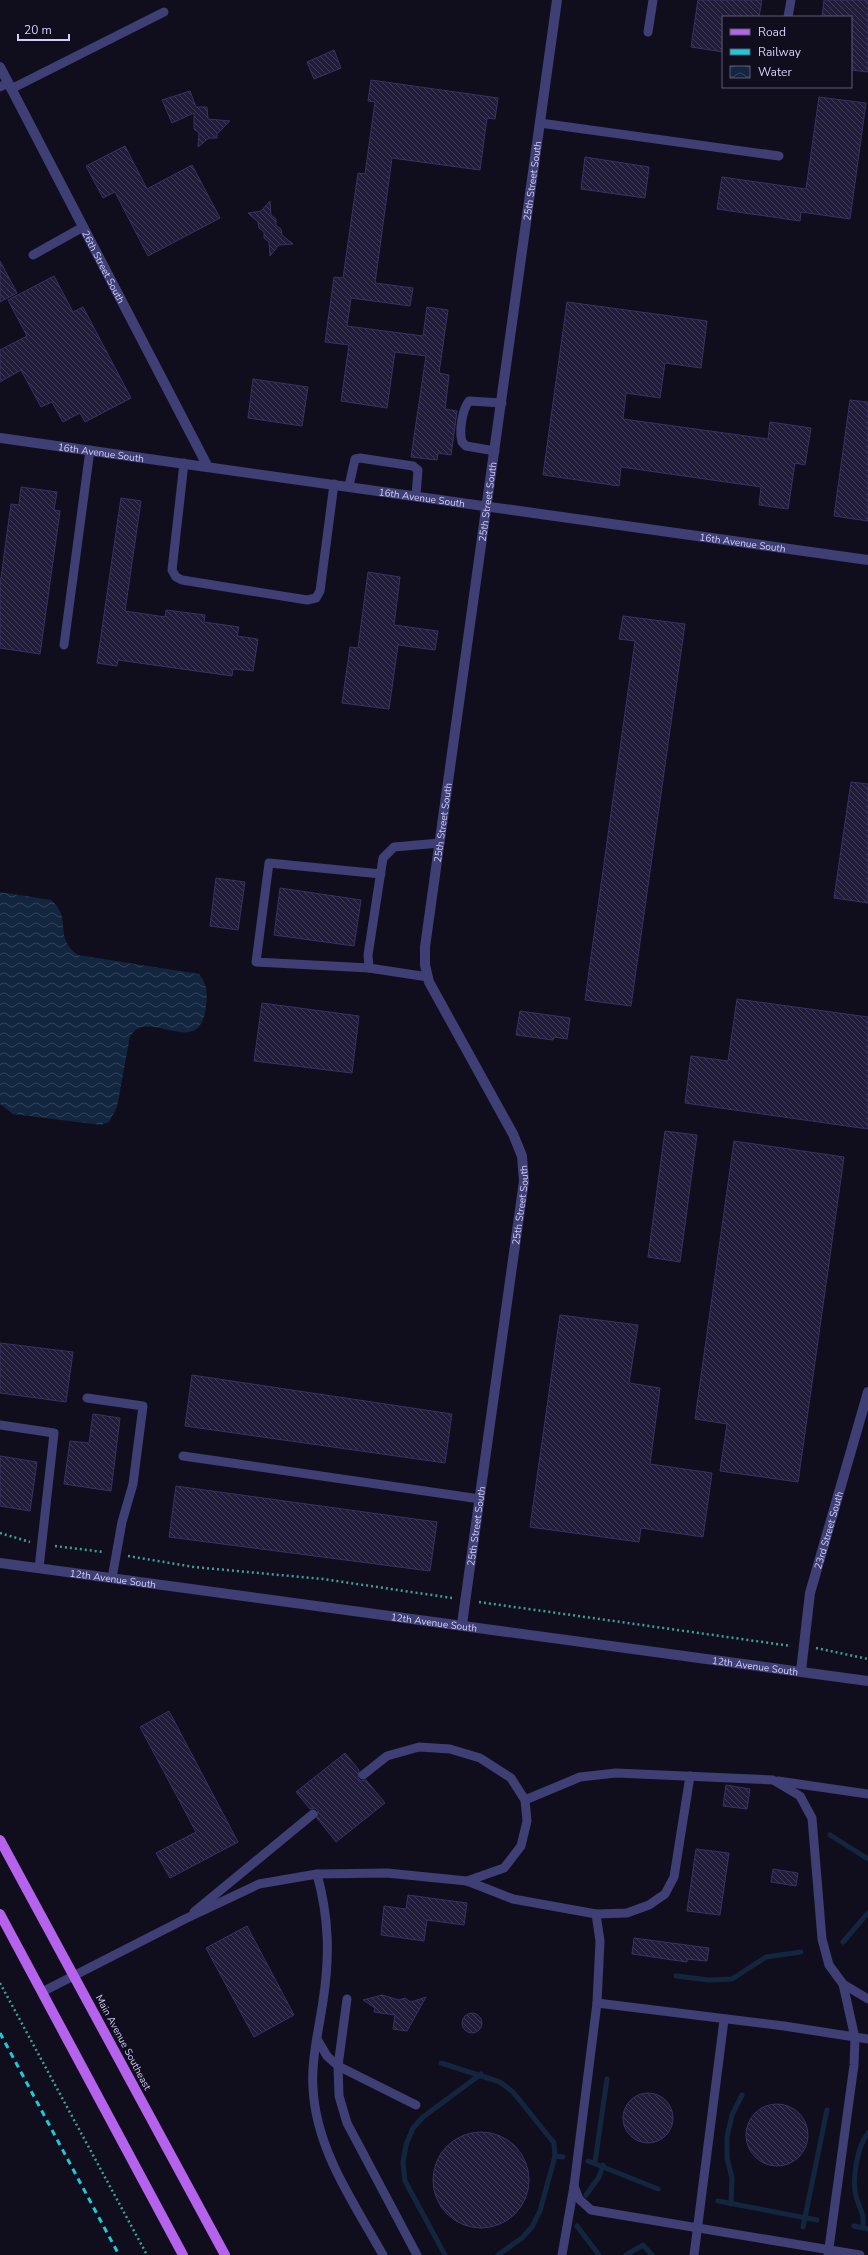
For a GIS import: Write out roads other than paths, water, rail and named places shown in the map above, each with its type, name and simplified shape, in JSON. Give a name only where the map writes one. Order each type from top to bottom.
[{"type":"main road","name":"Main Avenue Southeast","points":[[0,1840],[225,2255]]},
{"type":"main road","points":[[0,1914],[183,2255]]},
{"type":"street","name":"25th Street South","points":[[462,1624],[524,1181],[522,1156],[428,977],[425,947],[557,0]]},
{"type":"street","name":"26th Street South","points":[[0,67],[6,86],[83,227],[208,467]]},
{"type":"street","name":"16th Avenue South","points":[[0,438],[416,495],[868,560]]},
{"type":"street","name":"23rd Street South","points":[[801,1671],[810,1593],[868,1392]]},
{"type":"street","name":"12th Avenue South","points":[[0,1563],[462,1624],[868,1681]]},
{"type":"lane","points":[[648,32],[653,0]]},
{"type":"lane","points":[[788,16],[791,0]]},
{"type":"lane","points":[[6,86],[164,12]]},
{"type":"lane","points":[[540,123],[779,156]]},
{"type":"lane","points":[[33,255],[83,227]]},
{"type":"lane","points":[[495,451],[466,446],[462,442],[460,436],[465,406],[469,401],[502,403]]},
{"type":"lane","points":[[64,645],[90,450]]},
{"type":"lane","points":[[349,486],[352,464],[355,459],[360,458],[413,466],[418,470],[419,474],[416,495]]},
{"type":"lane","points":[[184,463],[172,570],[176,577],[182,580],[307,600],[316,598],[320,591],[334,484]]},
{"type":"lane","points":[[369,968],[368,955],[383,858],[394,848],[440,843]]},
{"type":"lane","points":[[381,874],[270,863],[256,962],[369,968],[428,977]]},
{"type":"lane","points":[[87,1398],[143,1406],[133,1484],[115,1554],[112,1578]]},
{"type":"lane","points":[[0,1425],[54,1433],[39,1568]]},
{"type":"lane","points":[[183,1456],[480,1499]]},
{"type":"lane","points":[[363,1775],[387,1756],[419,1747],[450,1749],[480,1758],[511,1778],[525,1800],[527,1822],[521,1846],[504,1868],[467,1881]]},
{"type":"lane","points":[[525,1800],[580,1777],[616,1773],[773,1780],[868,1794]]},
{"type":"lane","points":[[42,1992],[185,1919],[259,1884],[317,1874],[387,1873],[467,1881],[513,1899],[596,1914],[627,1913],[649,1905],[665,1894],[674,1877],[690,1776]]},
{"type":"lane","points":[[773,1780],[800,1796],[812,1818],[822,1939],[829,1965],[843,1984],[868,1999]]},
{"type":"lane","points":[[185,1919],[313,1814]]},
{"type":"lane","points":[[317,1874],[326,1904],[328,1936],[313,2087],[316,2117],[326,2148],[341,2179],[383,2255]]},
{"type":"lane","points":[[562,2255],[574,2186],[597,2003],[600,1941],[596,1914]]},
{"type":"lane","points":[[828,2253],[854,2065],[855,2038],[843,1984]]},
{"type":"lane","points":[[348,1999],[338,2066],[339,2096],[347,2123],[417,2255]]},
{"type":"lane","points":[[597,2003],[868,2039]]},
{"type":"lane","points":[[694,2255],[724,2020]]},
{"type":"lane","points":[[317,2040],[327,2056],[338,2066],[416,2105]]},
{"type":"lane","points":[[574,2186],[579,2199],[591,2210],[828,2253],[860,2255]]},
{"type":"water","points":[[0,892],[51,900],[58,907],[61,914],[66,941],[70,948],[78,955],[199,974],[204,981],[207,993],[206,1006],[203,1020],[197,1028],[190,1032],[182,1032],[152,1027],[142,1027],[136,1029],[130,1036],[117,1107],[109,1122],[101,1125],[13,1114],[0,1104]]},
{"type":"waterway","points":[[830,1835],[868,1859]]},
{"type":"waterway","points":[[843,1942],[868,1913]]},
{"type":"waterway","points":[[676,1976],[709,1980],[732,1979],[766,1957],[801,1952]]},
{"type":"waterway","points":[[441,2063],[500,2082],[513,2092],[554,2143],[555,2156],[540,2211],[532,2227],[522,2238],[498,2255]]},
{"type":"waterway","points":[[445,2255],[405,2181],[403,2163],[406,2145],[413,2128],[423,2117],[481,2074]]},
{"type":"waterway","points":[[595,2162],[607,2079]]},
{"type":"waterway","points":[[731,2204],[732,2178],[727,2158],[727,2137],[732,2115],[742,2095]]},
{"type":"waterway","points":[[803,2227],[827,2110]]},
{"type":"waterway","points":[[863,2228],[863,2215],[855,2192],[855,2174],[858,2155],[868,2133]]},
{"type":"waterway","points":[[555,2156],[563,2157]]},
{"type":"waterway","points":[[588,2161],[658,2189]]},
{"type":"waterway","points":[[586,2195],[599,2177],[603,2165]]},
{"type":"waterway","points":[[718,2201],[817,2220]]},
{"type":"waterway","points":[[577,2226],[599,2255]]},
{"type":"waterway","points":[[854,2226],[868,2229]]},
{"type":"waterway","points":[[626,2255],[643,2245],[652,2255]]},
{"type":"railway","points":[[0,2033],[119,2255]]}]
